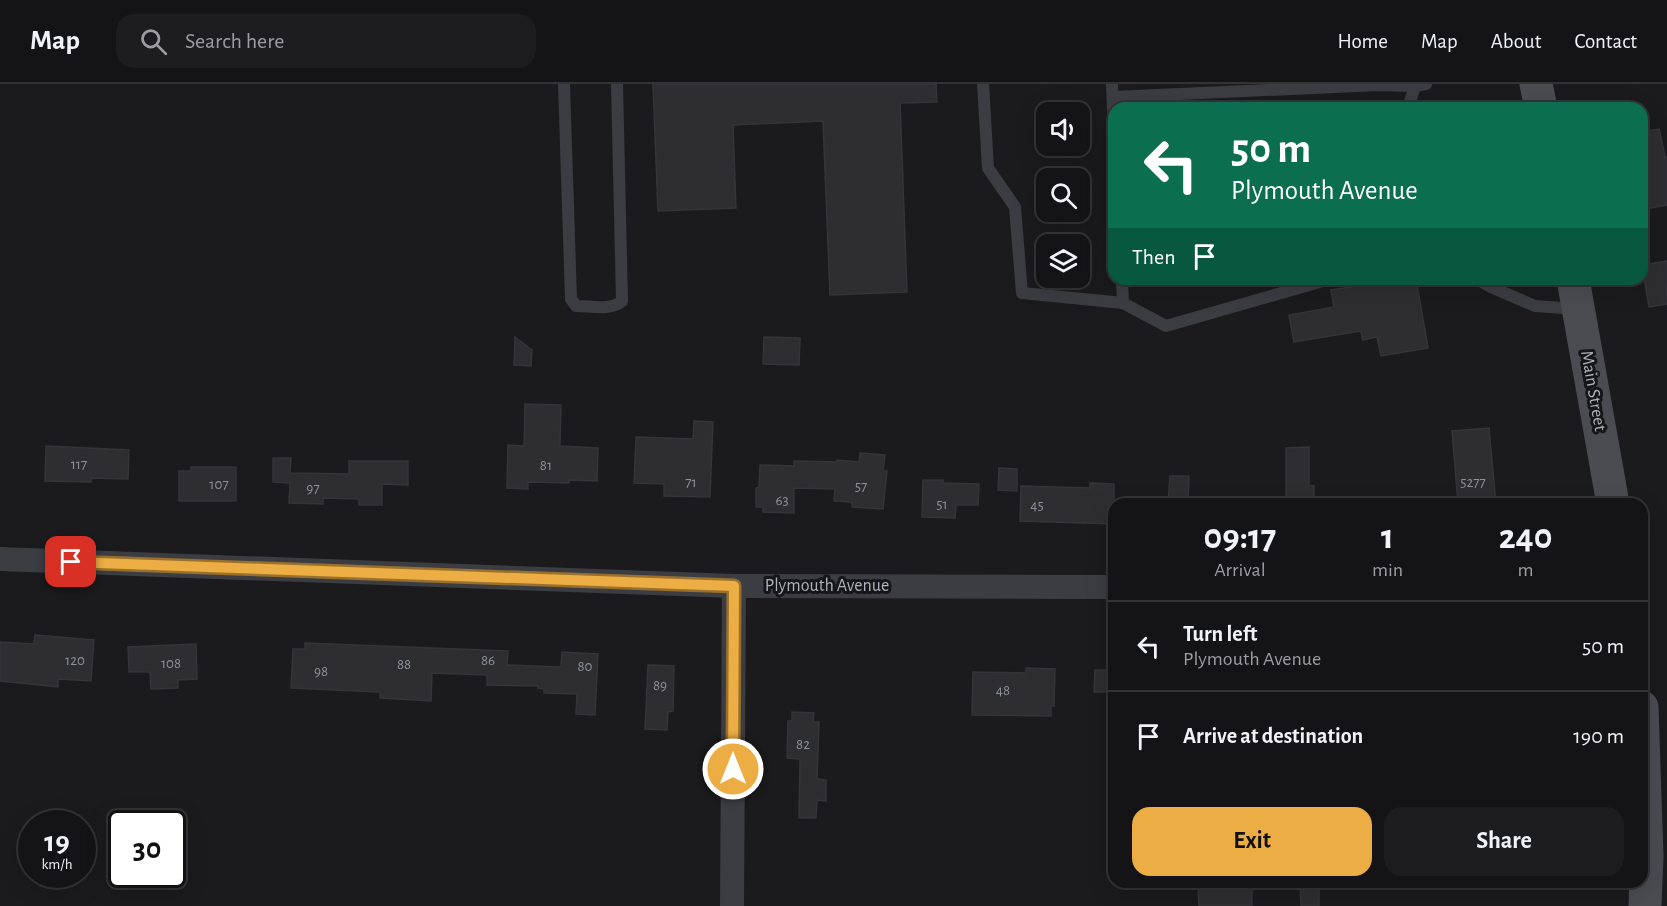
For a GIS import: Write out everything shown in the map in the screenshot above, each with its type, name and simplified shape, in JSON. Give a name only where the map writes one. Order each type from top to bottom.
[{"type":"main road","points":[[1536,84],[1539,102]]},
{"type":"main road","name":"Main Street","points":[[1576,294],[1612,498]]},
{"type":"main road","points":[[1644,906],[1657,855],[1648,766]]},
{"type":"street","name":"Plymouth Avenue","points":[[0,559],[734,586],[1108,587]]},
{"type":"street","points":[[732,906],[734,586]]},
{"type":"lane","points":[[564,84],[572,299],[576,306],[617,306],[622,301],[617,84]]},
{"type":"lane","points":[[983,84],[988,168],[1015,207],[1022,294],[1123,303],[1166,326],[1309,285]]},
{"type":"lane","points":[[1112,84],[1113,102]]},
{"type":"lane","points":[[1113,98],[1420,85],[1411,102]]},
{"type":"lane","points":[[1122,285],[1123,303]]},
{"type":"lane","points":[[1488,285],[1535,306],[1576,294]]},
{"type":"building","points":[[653,84],[936,84],[937,102],[900,103],[907,292],[830,295],[823,121],[733,125],[736,208],[658,211]]},
{"type":"building","points":[[1659,129],[1667,158],[1667,205],[1648,209],[1648,131]]},
{"type":"building","points":[[1667,261],[1667,304],[1649,307],[1645,285],[1648,285],[1648,264]]},
{"type":"building","points":[[1365,285],[1417,285],[1428,348],[1381,356],[1377,337],[1363,340],[1361,331],[1294,342],[1289,315],[1334,307],[1331,290]]},
{"type":"building","points":[[515,337],[532,350],[531,366],[514,365]]},
{"type":"building","points":[[764,337],[800,338],[799,365],[763,364]]},
{"type":"building","points":[[525,404],[561,405],[560,446],[598,448],[597,481],[528,482],[528,489],[507,488],[508,445],[524,446]]},
{"type":"building","points":[[694,421],[713,422],[710,497],[664,496],[664,484],[634,483],[636,437],[693,439]]},
{"type":"building","points":[[1489,428],[1495,498],[1458,498],[1452,431]]},
{"type":"building","points":[[46,446],[129,450],[128,479],[91,478],[91,482],[45,481]]},
{"type":"building","points":[[1309,447],[1309,485],[1314,486],[1314,498],[1286,498],[1286,448]]},
{"type":"building","points":[[860,453],[885,455],[883,471],[887,471],[883,509],[852,507],[852,502],[834,501],[835,489],[794,488],[794,513],[763,512],[763,507],[756,507],[756,488],[759,487],[760,465],[794,466],[794,461],[859,462]]},
{"type":"building","points":[[273,458],[291,458],[290,473],[349,474],[349,461],[408,461],[408,485],[382,484],[382,505],[359,505],[359,499],[323,498],[323,504],[289,503],[290,483],[273,482]]},
{"type":"building","points":[[191,467],[236,467],[236,501],[179,501],[179,471],[191,471]]},
{"type":"building","points":[[999,468],[1017,469],[1017,491],[998,490]]},
{"type":"building","points":[[1170,476],[1189,476],[1188,498],[1168,498]]},
{"type":"building","points":[[923,480],[979,484],[978,505],[956,505],[955,518],[922,517]]},
{"type":"building","points":[[1090,483],[1114,484],[1114,498],[1108,498],[1108,524],[1020,521],[1021,486],[1090,488]]},
{"type":"building","points":[[35,635],[94,640],[91,681],[58,679],[58,687],[0,681],[0,642],[34,644]]},
{"type":"building","points":[[305,643],[508,651],[507,665],[561,667],[562,652],[598,654],[595,715],[576,714],[577,694],[544,693],[544,689],[538,686],[487,685],[487,675],[432,673],[431,701],[380,698],[380,692],[291,688],[293,649],[305,649]]},
{"type":"building","points":[[196,644],[197,679],[178,680],[178,688],[151,689],[150,672],[129,672],[128,647]]},
{"type":"building","points":[[648,665],[674,666],[673,711],[668,712],[667,730],[645,729]]},
{"type":"building","points":[[1026,668],[1055,669],[1054,706],[1051,706],[1051,716],[972,715],[973,672],[1026,673]]},
{"type":"building","points":[[1095,670],[1108,670],[1108,692],[1094,692]]},
{"type":"building","points":[[792,712],[814,713],[813,722],[819,722],[817,779],[826,780],[826,801],[817,800],[816,818],[799,818],[800,759],[787,758],[788,721],[792,721]]},
{"type":"building","points":[[1198,888],[1252,888],[1252,906],[1199,906]]},
{"type":"building","points":[[1300,888],[1319,888],[1319,906],[1301,906]]},
{"type":"route","points":[[71,562],[734,586],[733,769]]}]
